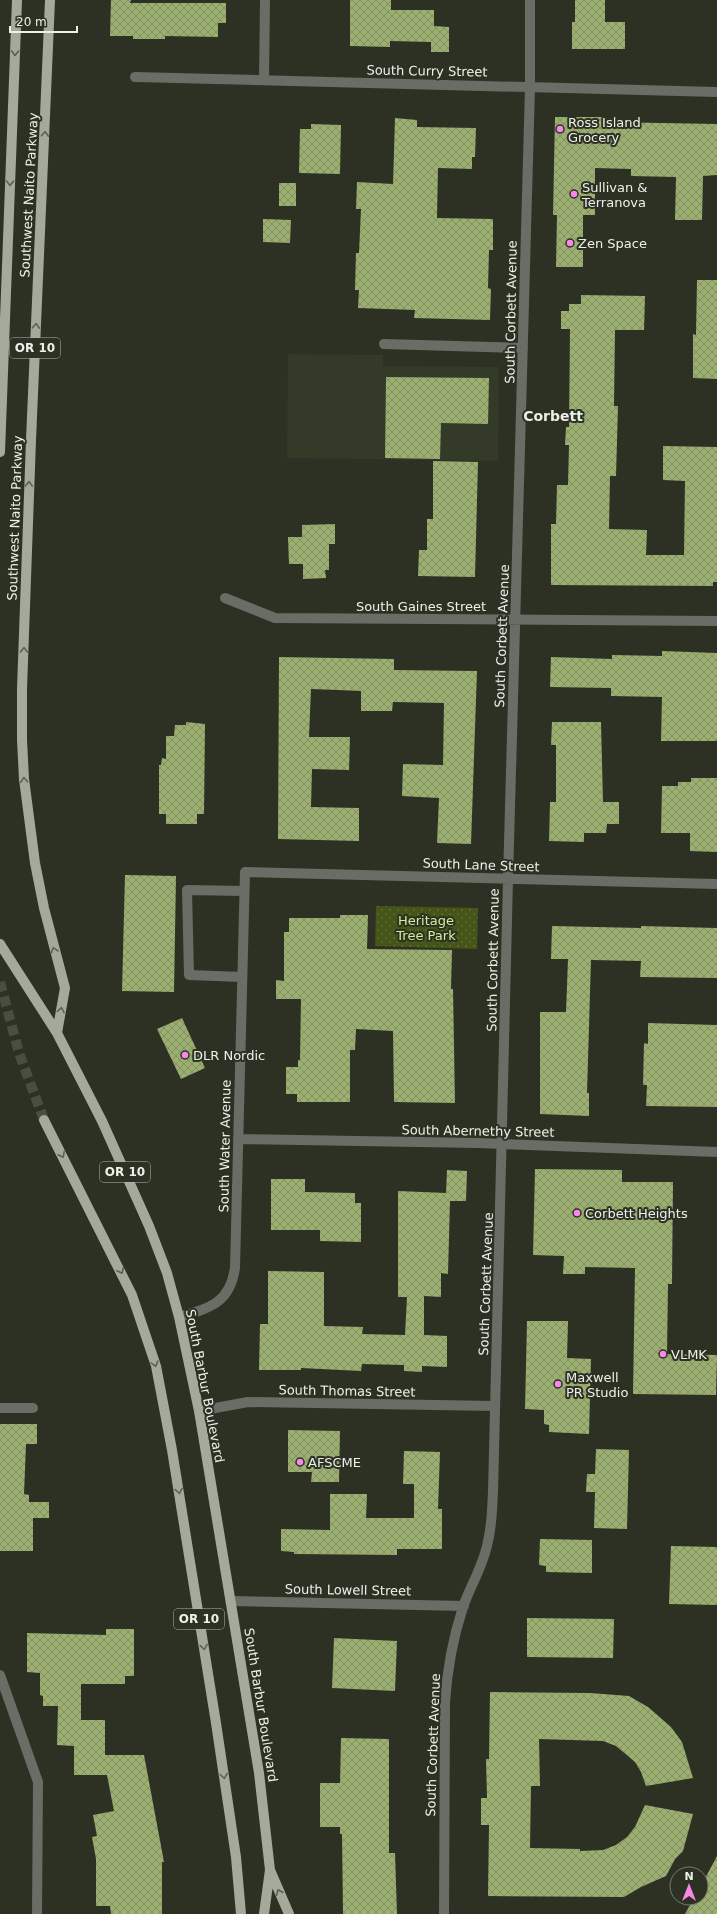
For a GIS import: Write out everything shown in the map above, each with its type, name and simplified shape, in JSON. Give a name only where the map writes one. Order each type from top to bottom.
[{"type":"main road","name":"Southwest Naito Parkway","points":[[0,452],[17,0]]},
{"type":"main road","name":"Southwest Naito Parkway","points":[[50,0],[28,522],[22,690],[22,740],[28,818],[44,908],[65,988],[57,1033]]},
{"type":"main road","name":"South Barbur Boulevard","points":[[0,944],[3,957],[57,1033],[90,1095],[132,1187],[167,1272],[180,1317],[199,1411],[260,1780],[270,1870],[264,1914]]},
{"type":"main road","name":"OR 10","points":[[44,1120],[132,1295],[156,1366],[172,1450],[216,1724],[236,1857],[241,1914]]},
{"type":"main road","name":"South Barbur Boulevard","points":[[270,1870],[288,1914]]},
{"type":"street","points":[[264,80],[265,0]]},
{"type":"street","name":"South Corbett Avenue","points":[[444,1914],[445,1703],[448,1672],[464,1606],[477,1577],[488,1541],[493,1492],[530,87],[530,0]]},
{"type":"street","name":"South Curry Street","points":[[136,77],[717,92]]},
{"type":"street","points":[[384,344],[523,348]]},
{"type":"street","name":"South Gaines Street","points":[[225,598],[274,618],[717,621]]},
{"type":"street","name":"South Lane Street","points":[[245,872],[717,884]]},
{"type":"street","name":"South Water Avenue","points":[[180,1317],[206,1310],[227,1293],[233,1283],[235,1268],[245,872]]},
{"type":"street","points":[[242,977],[189,974],[187,890],[244,891]]},
{"type":"street","name":"South Abernethy Street","points":[[238,1138],[503,1144],[717,1152]]},
{"type":"street","name":"South Thomas Street","points":[[199,1411],[248,1402],[495,1406]]},
{"type":"street","points":[[0,1408],[33,1408]]},
{"type":"street","name":"South Lowell Street","points":[[231,1600],[464,1606]]},
{"type":"street","points":[[0,1675],[38,1782],[37,1914]]},
{"type":"shaded area","points":[[288,354],[383,355],[383,366],[499,367],[498,461],[287,458]]},
{"type":"green space","name":"Heritage Tree Park","points":[[376,906],[478,908],[477,949],[375,946]]},
{"type":"building","points":[[111,0],[131,0],[130,3],[226,3],[226,23],[218,23],[218,37],[165,36],[165,39],[133,39],[133,36],[110,36]]},
{"type":"building","points":[[350,0],[391,0],[391,10],[434,10],[434,26],[449,27],[449,52],[431,52],[431,42],[390,41],[390,47],[350,46]]},
{"type":"building","points":[[575,0],[605,0],[605,22],[625,22],[625,49],[572,49],[572,22],[575,22]]},
{"type":"building","points":[[555,117],[606,117],[606,122],[717,124],[717,175],[703,176],[702,220],[675,220],[676,177],[631,176],[631,169],[595,168],[595,215],[583,215],[583,267],[556,267],[557,215],[553,215]]},
{"type":"building","points":[[395,118],[417,120],[417,127],[476,128],[475,157],[472,157],[472,169],[438,168],[437,218],[493,219],[493,250],[489,250],[488,288],[491,289],[490,320],[414,318],[415,310],[358,308],[359,290],[355,290],[356,253],[359,253],[361,209],[356,209],[357,182],[393,184]]},
{"type":"building","points":[[311,124],[341,125],[340,174],[299,173],[300,129],[311,129]]},
{"type":"building","points":[[279,183],[296,183],[296,206],[279,206]]},
{"type":"building","points":[[263,219],[291,220],[290,243],[263,242]]},
{"type":"building","points":[[697,280],[717,280],[717,379],[693,378],[693,334],[696,335]]},
{"type":"building","points":[[581,295],[645,296],[644,330],[615,330],[614,406],[618,406],[616,476],[610,476],[609,529],[647,530],[646,555],[684,555],[685,481],[663,480],[663,446],[717,447],[717,582],[713,582],[713,586],[551,585],[551,524],[556,524],[557,485],[568,485],[569,445],[565,445],[566,427],[569,427],[570,329],[561,329],[561,311],[569,311],[569,304],[581,304]]},
{"type":"building","points":[[386,377],[489,378],[488,424],[441,423],[440,459],[385,458]]},
{"type":"building","points":[[433,461],[478,462],[475,577],[418,576],[419,550],[427,550],[427,519],[433,519]]},
{"type":"building","points":[[335,524],[335,544],[329,544],[329,570],[325,570],[326,578],[303,579],[303,564],[289,564],[288,537],[302,537],[302,525]]},
{"type":"building","points":[[662,651],[717,653],[717,741],[661,741],[662,697],[611,696],[611,688],[550,687],[551,657],[612,659],[612,655],[662,656]]},
{"type":"building","points":[[279,657],[394,659],[394,670],[477,671],[471,844],[437,843],[439,798],[402,796],[403,764],[443,765],[444,703],[393,702],[392,711],[361,711],[361,691],[311,689],[309,737],[350,737],[349,770],[312,769],[311,807],[359,808],[359,841],[278,839]]},
{"type":"building","points":[[186,722],[205,724],[204,814],[197,814],[197,824],[166,824],[166,814],[159,814],[159,765],[161,765],[162,758],[166,759],[166,736],[174,736],[175,725],[186,725]]},
{"type":"building","points":[[552,722],[601,722],[603,802],[619,802],[619,824],[607,824],[606,833],[584,833],[584,842],[549,841],[550,802],[556,802],[556,745],[551,745]]},
{"type":"building","points":[[691,778],[717,778],[717,852],[690,851],[690,833],[661,833],[662,786],[678,786],[678,782],[691,782]]},
{"type":"building","points":[[125,875],[176,876],[174,992],[122,991]]},
{"type":"building","points":[[340,915],[368,915],[367,949],[452,950],[451,989],[453,989],[455,1103],[394,1102],[393,1031],[356,1029],[355,1050],[350,1050],[350,1102],[297,1102],[297,1094],[286,1094],[286,1067],[298,1067],[298,1060],[300,1060],[301,999],[276,999],[276,980],[284,981],[284,932],[289,932],[289,918],[340,918]]},
{"type":"building","points":[[552,926],[717,928],[717,978],[640,977],[641,961],[591,960],[587,1093],[589,1093],[589,1116],[540,1114],[540,1012],[566,1012],[568,959],[551,959]]},
{"type":"building","name":"DLR Nordic","points":[[182,1018],[205,1068],[181,1079],[157,1029]]},
{"type":"building","points":[[648,1023],[717,1025],[717,1107],[646,1106],[647,1085],[643,1085],[644,1043],[648,1044]]},
{"type":"building","points":[[535,1169],[622,1170],[622,1182],[673,1182],[672,1284],[668,1284],[667,1354],[717,1355],[716,1395],[633,1394],[635,1268],[585,1267],[585,1274],[563,1274],[564,1256],[533,1255]]},
{"type":"building","points":[[447,1170],[467,1171],[466,1201],[450,1201],[448,1274],[441,1273],[441,1297],[424,1296],[424,1335],[447,1336],[447,1367],[422,1366],[422,1372],[404,1371],[404,1365],[362,1364],[361,1371],[301,1368],[301,1370],[259,1370],[260,1324],[268,1324],[268,1271],[324,1272],[324,1326],[363,1327],[362,1334],[405,1335],[407,1297],[398,1297],[398,1191],[446,1193]]},
{"type":"building","points":[[271,1179],[305,1179],[305,1192],[355,1193],[355,1203],[361,1203],[361,1242],[320,1241],[320,1230],[271,1230]]},
{"type":"building","name":"Maxwell PR Studio","points":[[527,1321],[568,1321],[567,1358],[591,1359],[589,1434],[549,1432],[549,1425],[544,1424],[544,1410],[525,1409]]},
{"type":"building","points":[[0,1424],[37,1424],[37,1444],[26,1444],[24,1494],[29,1495],[29,1502],[49,1502],[49,1518],[33,1518],[33,1551],[0,1551]]},
{"type":"building","points":[[288,1430],[340,1431],[339,1482],[311,1482],[312,1472],[288,1472]]},
{"type":"building","points":[[596,1449],[629,1450],[627,1529],[594,1528],[595,1492],[586,1492],[587,1474],[595,1474]]},
{"type":"building","points":[[404,1451],[440,1452],[438,1509],[442,1509],[442,1549],[397,1549],[397,1555],[294,1554],[294,1552],[281,1551],[281,1529],[330,1530],[330,1494],[367,1494],[366,1518],[414,1518],[414,1484],[403,1484]]},
{"type":"building","points":[[540,1539],[592,1540],[592,1573],[546,1572],[546,1566],[539,1565]]},
{"type":"building","points":[[671,1546],[717,1547],[717,1605],[669,1604]]},
{"type":"building","points":[[527,1618],[614,1619],[613,1658],[527,1657]]},
{"type":"building","points":[[106,1629],[134,1629],[134,1676],[125,1676],[125,1684],[81,1684],[81,1720],[105,1720],[105,1755],[144,1755],[164,1862],[162,1862],[162,1914],[111,1914],[110,1906],[96,1906],[96,1859],[92,1837],[97,1836],[93,1815],[114,1811],[107,1775],[74,1775],[74,1746],[57,1745],[58,1706],[43,1706],[43,1696],[40,1695],[40,1673],[27,1672],[27,1633],[106,1635]]},
{"type":"building","points":[[334,1638],[397,1641],[395,1691],[332,1688]]},
{"type":"building","points":[[490,1692],[590,1693],[629,1696],[648,1707],[671,1727],[682,1742],[693,1778],[646,1786],[641,1772],[635,1762],[616,1746],[603,1741],[539,1739],[540,1786],[531,1786],[530,1848],[580,1849],[580,1851],[603,1850],[616,1845],[627,1837],[635,1827],[645,1805],[693,1814],[683,1851],[675,1859],[671,1866],[669,1866],[669,1870],[666,1876],[641,1887],[624,1897],[488,1896],[489,1825],[481,1825],[481,1798],[487,1798],[486,1759],[489,1759]]},
{"type":"building","points":[[341,1738],[389,1739],[389,1853],[395,1853],[397,1914],[343,1914],[342,1834],[340,1834],[340,1827],[320,1827],[320,1783],[340,1783]]},
{"type":"building","points":[[717,1856],[717,1914],[685,1914],[690,1906],[709,1906],[709,1871]]},
{"type":"tunnel","points":[[0,982],[19,1053],[44,1120]]},
{"type":"place","name":"Ross Island Grocery","points":[[560,129]]},
{"type":"place","name":"Sullivan & Terranova","points":[[574,194]]},
{"type":"place","name":"Zen Space","points":[[570,243]]},
{"type":"place","name":"DLR Nordic","points":[[185,1055]]},
{"type":"place","name":"Corbett Heights","points":[[577,1213]]},
{"type":"place","name":"VLMK","points":[[663,1354]]},
{"type":"place","name":"Maxwell PR Studio","points":[[558,1384]]},
{"type":"place","name":"AFSCME","points":[[300,1462]]},
{"type":"district","name":"Corbett","points":[[553,416]]}]
